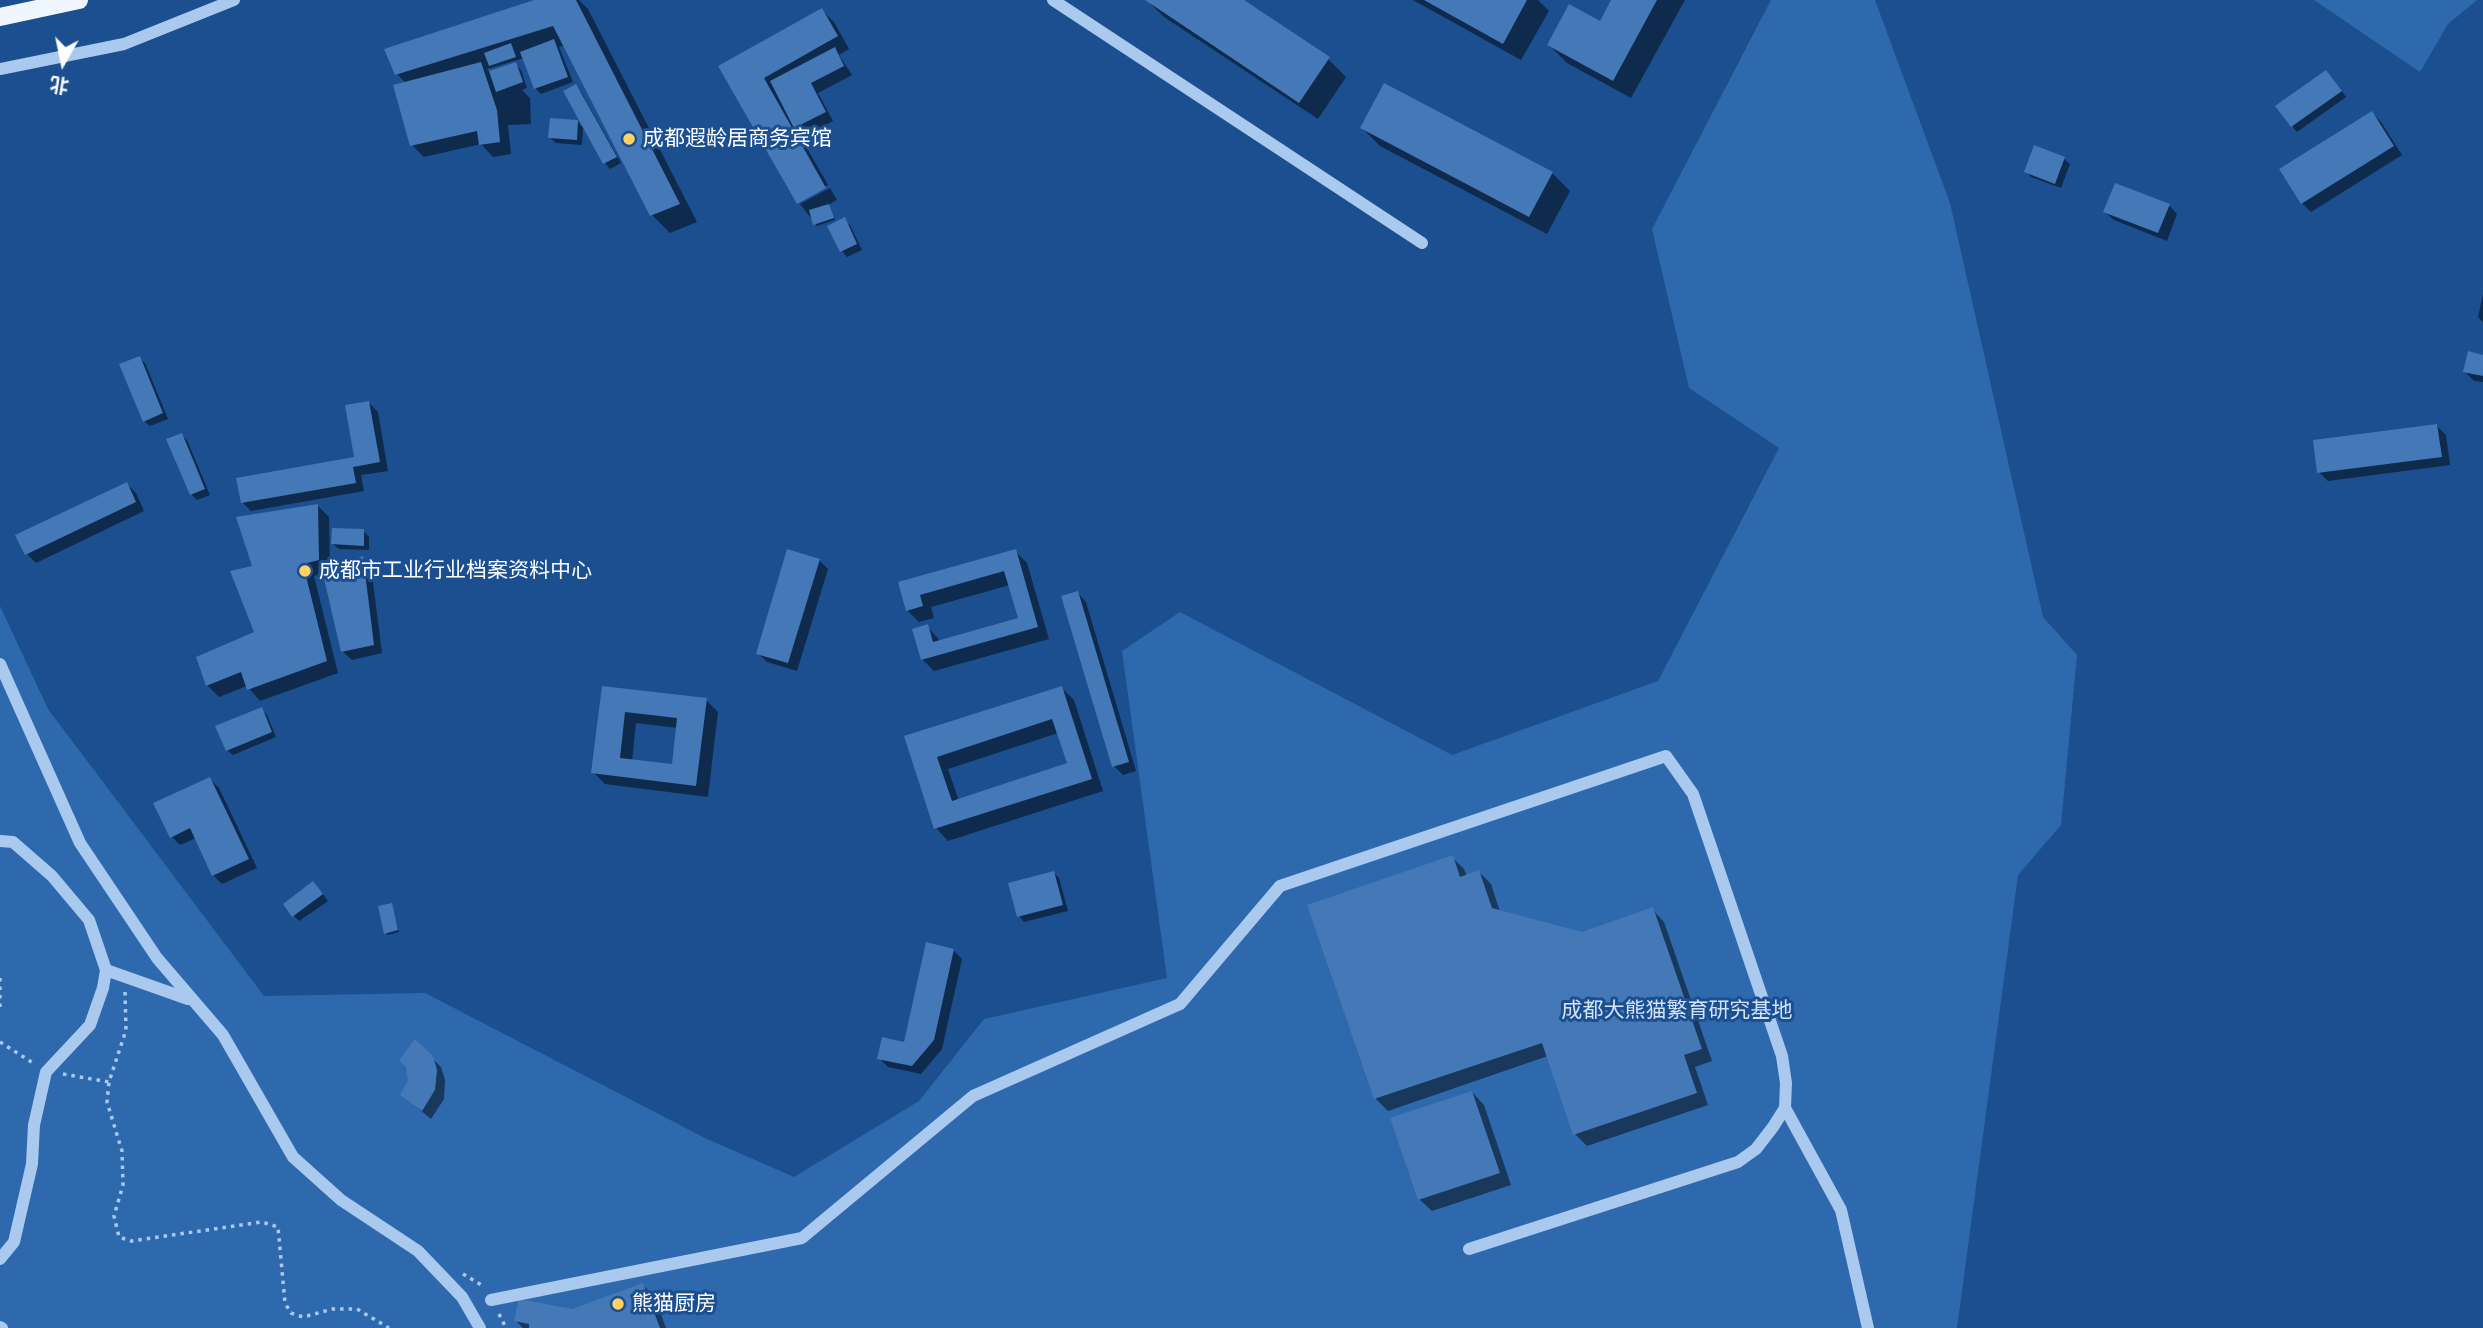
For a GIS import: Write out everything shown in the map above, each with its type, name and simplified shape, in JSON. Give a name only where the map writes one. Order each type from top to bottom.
[{"type":"main road","points":[[0,17],[79,0]]},
{"type":"street","points":[[0,69],[124,44],[234,0]]},
{"type":"street","points":[[1060,2],[1422,243]]},
{"type":"street","points":[[0,664],[80,843],[157,958],[223,1035],[293,1157],[341,1200],[418,1251],[462,1297],[480,1328]]},
{"type":"street","points":[[491,1300],[802,1238],[973,1096],[1180,1004],[1280,887],[1666,756],[1693,794],[1782,1056],[1786,1083],[1784,1108],[1773,1128],[1756,1149],[1738,1162],[1469,1249]]},
{"type":"street","points":[[0,841],[13,842],[52,876],[89,920],[106,970],[103,988],[90,1025],[46,1072],[34,1125],[32,1164],[14,1242],[0,1259]]},
{"type":"street","points":[[106,970],[191,1000]]},
{"type":"street","points":[[1784,1108],[1841,1210],[1868,1328]]},
{"type":"path","points":[[125,975],[125,1030],[109,1082],[107,1102],[122,1151],[122,1185],[114,1216],[119,1237],[131,1241],[262,1222],[278,1227],[285,1303],[291,1313],[303,1317],[333,1308],[357,1309],[389,1328]]},
{"type":"path","points":[[0,978],[0,1012]]},
{"type":"green space","name":"成都大熊猫繁育研究基地","points":[[1771,0],[1875,0],[1950,203],[2043,617],[2077,655],[2061,825],[2018,875],[1957,1328],[0,1328],[0,606],[48,709],[264,996],[425,993],[705,1138],[794,1177],[919,1101],[984,1019],[1167,978],[1122,651],[1180,612],[1452,755],[1658,681],[1779,448],[1689,388],[1652,229]]},
{"type":"green space","points":[[2314,0],[2477,0],[2448,24],[2420,72]]},
{"type":"building","name":"成都遐龄居商务宾馆","points":[[534,0],[576,0],[680,204],[650,216],[553,26],[395,75],[384,49]]},
{"type":"building","points":[[1145,0],[1244,0],[1330,57],[1299,103]]},
{"type":"building","points":[[1424,0],[1527,0],[1503,44]]},
{"type":"building","points":[[1611,0],[1657,0],[1613,81],[1547,45],[1569,4],[1600,21]]},
{"type":"building","points":[[822,8],[838,36],[764,78],[826,188],[797,204],[718,66]]},
{"type":"building","points":[[554,39],[568,77],[534,89],[520,52]]},
{"type":"building","points":[[511,43],[516,57],[489,66],[484,53]]},
{"type":"building","points":[[835,47],[844,66],[811,83],[826,112],[794,128],[770,81]]},
{"type":"building","points":[[481,62],[497,110],[500,142],[479,145],[477,131],[410,146],[393,85]]},
{"type":"building","points":[[516,62],[523,82],[496,92],[489,71]]},
{"type":"building","points":[[2326,70],[2342,91],[2291,127],[2275,106]]},
{"type":"building","points":[[1384,83],[1553,172],[1529,217],[1360,128]]},
{"type":"building","points":[[576,84],[617,157],[603,164],[563,91]]},
{"type":"building","points":[[2372,111],[2394,146],[2301,204],[2279,169]]},
{"type":"building","points":[[550,118],[578,120],[577,140],[548,138]]},
{"type":"building","points":[[2034,145],[2065,157],[2055,184],[2024,172]]},
{"type":"building","points":[[2115,183],[2170,204],[2158,233],[2103,212]]},
{"type":"building","points":[[829,204],[834,218],[813,225],[809,210]]},
{"type":"building","points":[[845,217],[857,244],[840,252],[827,226]]},
{"type":"building","points":[[2468,351],[2483,355],[2483,376],[2463,372]]},
{"type":"building","points":[[140,356],[163,413],[143,422],[119,364]]},
{"type":"building","points":[[369,401],[380,462],[353,467],[356,483],[241,503],[236,478],[354,457],[345,405]]},
{"type":"building","points":[[2437,424],[2442,457],[2317,473],[2313,440]]},
{"type":"building","points":[[182,433],[205,489],[190,495],[166,439]]},
{"type":"building","points":[[127,482],[136,502],[25,555],[15,535]]},
{"type":"building","points":[[318,504],[319,560],[303,564],[327,661],[247,690],[241,672],[206,686],[196,657],[254,632],[230,571],[252,566],[236,517]]},
{"type":"building","points":[[332,528],[364,529],[364,546],[331,544]]},
{"type":"building","points":[[787,549],[820,559],[788,663],[756,654]]},
{"type":"building","points":[[1016,549],[1038,627],[921,660],[912,629],[928,624],[933,642],[1018,618],[1004,571],[920,595],[923,606],[906,611],[898,582]]},
{"type":"building","points":[[363,556],[374,645],[341,652],[322,570]]},
{"type":"building","points":[[1078,591],[1129,762],[1112,767],[1061,596]]},
{"type":"building","points":[[602,686],[707,698],[696,786],[591,773]],"holes":[[[625,712],[677,718],[672,764],[620,758]]]},
{"type":"building","points":[[1062,686],[1092,779],[934,829],[904,736]],"holes":[[[1052,719],[1067,763],[952,801],[937,757]]]},
{"type":"building","points":[[262,707],[272,732],[226,751],[215,726]]},
{"type":"building","points":[[210,777],[249,859],[212,876],[190,828],[170,838],[153,803]]},
{"type":"building","points":[[1453,855],[1460,877],[1479,870],[1492,908],[1582,932],[1653,907],[1702,1049],[1684,1055],[1697,1093],[1573,1135],[1542,1043],[1374,1099],[1307,905]]},
{"type":"building","points":[[1054,871],[1063,905],[1017,917],[1008,883]]},
{"type":"building","points":[[313,881],[323,894],[292,917],[283,904]]},
{"type":"building","points":[[392,903],[398,930],[384,934],[378,906]]},
{"type":"building","points":[[926,942],[954,949],[934,1040],[912,1066],[877,1059],[882,1037],[904,1042]]},
{"type":"building","points":[[415,1039],[433,1056],[437,1070],[435,1090],[422,1111],[400,1095],[408,1080],[406,1067],[399,1060]]},
{"type":"building","points":[[1472,1091],[1500,1173],[1418,1200],[1390,1118]]},
{"type":"building","name":"熊猫厨房","points":[[643,1283],[660,1328],[529,1328],[529,1324],[514,1321],[519,1299],[572,1309]]},
{"type":"place","name":"成都遐龄居商务宾馆","points":[[629,139]]},
{"type":"place","name":"成都市工业行业档案资料中心","points":[[305,571]]},
{"type":"place","name":"熊猫厨房","points":[[618,1304]]}]
